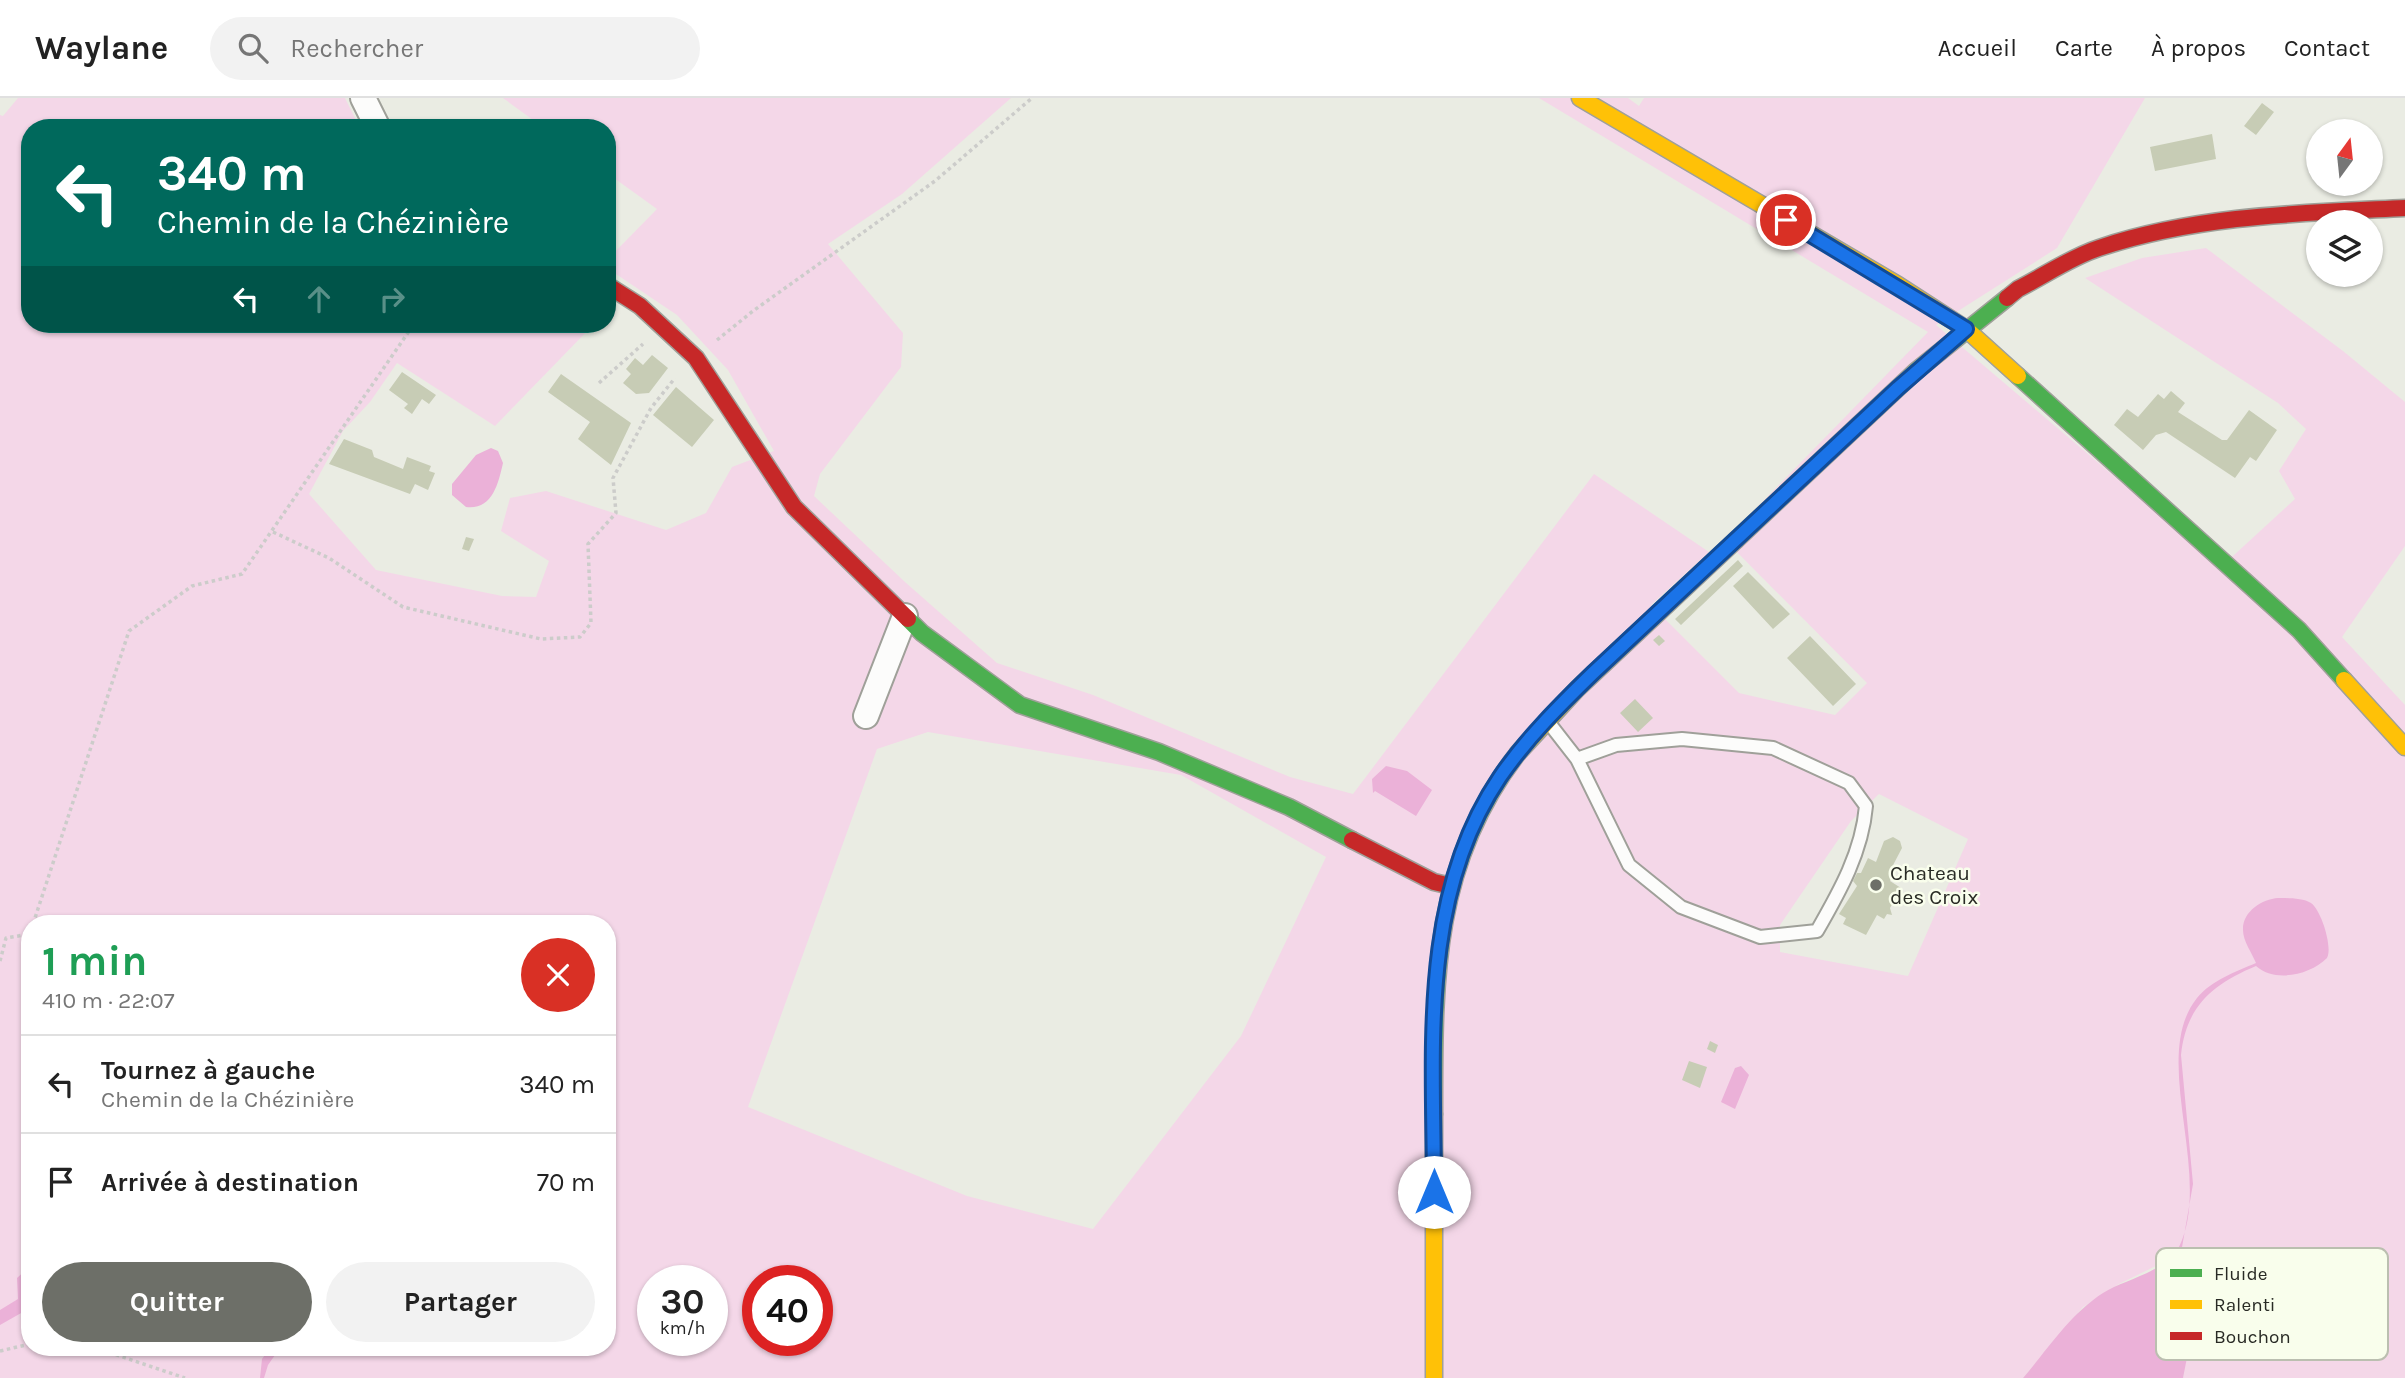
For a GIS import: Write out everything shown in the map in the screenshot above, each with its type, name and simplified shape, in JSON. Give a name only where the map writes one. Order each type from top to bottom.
[{"type":"street","points":[[363,98],[374,119]]},
{"type":"street","points":[[1580,98],[1898,285],[1966,329],[2299,630],[2405,747]]},
{"type":"street","points":[[1434,1378],[1434,1010],[1439,941],[1451,886],[1463,849],[1495,786],[1547,720],[1804,475],[1966,329],[2018,289],[2097,248],[2179,228],[2263,215],[2405,208]]},
{"type":"street","points":[[616,291],[640,306],[696,358],[794,507],[922,633],[1020,705],[1159,752],[1289,807],[1434,882],[1451,886]]},
{"type":"street","points":[[866,716],[905,616]]},
{"type":"lane","points":[[1547,720],[1577,759],[1629,866],[1681,907],[1760,937],[1816,931],[1840,890],[1864,836],[1866,806],[1849,783],[1773,748],[1682,739],[1616,745],[1577,759]]},
{"type":"path","points":[[273,532],[329,558],[403,607],[541,639],[580,638],[591,623],[588,544],[616,513],[613,478],[650,408],[696,358],[753,311],[935,181],[1032,98]]},
{"type":"path","points":[[599,383],[663,327]]},
{"type":"path","points":[[36,915],[129,631],[192,586],[242,574],[408,333]]},
{"type":"path","points":[[0,961],[6,938],[21,936]]},
{"type":"path","points":[[0,1351],[21,1346]]},
{"type":"path","points":[[120,1356],[185,1378]]},
{"type":"shaded area","points":[[18,98],[345,98],[356,119],[21,119],[21,333],[585,333],[495,426],[397,363],[370,402],[343,431],[309,494],[376,570],[502,596],[536,597],[549,561],[501,531],[510,498],[546,491],[666,530],[706,513],[732,467],[774,451],[728,370],[677,315],[616,274],[616,251],[657,209],[616,179],[616,119],[532,119],[503,98],[1011,98],[902,194],[828,244],[903,333],[901,367],[820,474],[814,496],[905,582],[997,663],[1093,695],[1290,777],[1353,794],[1594,474],[1709,552],[1651,605],[1739,693],[1835,715],[1867,683],[1725,540],[1928,332],[1539,98],[1628,98],[1639,106],[1644,98],[2145,98],[2057,248],[1936,325],[2221,567],[2295,499],[2279,471],[2306,429],[2278,403],[2085,278],[2142,258],[2206,248],[2343,351],[2405,402],[2405,546],[2342,637],[2405,705],[2405,1378],[2183,1378],[2185,1360],[2388,1360],[2388,1248],[2156,1248],[2156,1266],[2119,1284],[2083,1307],[2023,1378],[0,1378],[0,115],[3,116]],"holes":[[[928,732],[1181,775],[1326,857],[1241,1036],[1093,1229],[967,1196],[748,1107],[877,749]],[[1879,794],[1968,839],[1908,976],[1780,952],[1780,925],[1851,821]]]},
{"type":"shaded area","points":[[491,448],[498,451],[503,463],[499,480],[488,500],[475,507],[466,507],[452,495],[452,484],[476,455]]},
{"type":"shaded area","points":[[1386,766],[1407,771],[1432,790],[1416,816],[1375,791],[1373,793],[1372,779]]},
{"type":"shaded area","points":[[2272,899],[2308,901],[2319,913],[2325,929],[2327,958],[2311,969],[2292,975],[2273,974],[2256,966],[2241,973],[2204,999],[2189,1023],[2181,1055],[2193,1184],[2188,1211],[2190,1186],[2179,1084],[2179,1052],[2184,1023],[2197,998],[2210,986],[2256,963],[2243,934],[2249,912]]},
{"type":"shaded area","points":[[1741,1066],[1749,1075],[1735,1109],[1721,1102],[1735,1068]]},
{"type":"shaded area","points":[[2186,1224],[2182,1248],[2179,1247]]},
{"type":"shaded area","points":[[2155,1269],[2156,1360],[2187,1360],[2183,1378],[2023,1378],[2070,1321],[2091,1301],[2112,1288]]},
{"type":"shaded area","points":[[21,1274],[21,1313],[0,1325],[0,1310],[18,1299],[17,1278]]},
{"type":"shaded area","points":[[264,1356],[274,1356],[264,1378],[260,1378]]},
{"type":"building","points":[[2262,103],[2274,112],[2256,135],[2244,126]]},
{"type":"building","points":[[2212,134],[2216,159],[2155,171],[2150,147]]},
{"type":"building","points":[[652,355],[668,368],[649,393],[636,394],[623,383],[631,374],[626,369],[635,358],[643,365]]},
{"type":"building","points":[[402,372],[436,395],[429,404],[422,399],[412,414],[404,408],[408,404],[389,390]]},
{"type":"building","points":[[561,374],[631,423],[611,465],[578,439],[590,422],[548,392]]},
{"type":"building","points":[[676,387],[714,420],[692,447],[653,415]]},
{"type":"building","points":[[2171,391],[2185,403],[2178,412],[2222,440],[2227,440],[2249,410],[2277,430],[2256,461],[2250,457],[2235,478],[2166,432],[2156,435],[2143,450],[2114,425],[2127,409],[2138,417],[2158,394],[2164,399]]},
{"type":"building","points":[[344,439],[372,450],[374,457],[403,469],[407,457],[431,466],[429,471],[435,473],[428,490],[415,484],[410,494],[329,464]]},
{"type":"building","points":[[466,537],[474,539],[469,551],[462,549]]},
{"type":"building","points":[[1738,560],[1743,566],[1681,625],[1675,619]]},
{"type":"building","points":[[1748,572],[1790,614],[1773,629],[1733,586]]},
{"type":"building","points":[[1659,635],[1665,641],[1659,646],[1653,640]]},
{"type":"building","points":[[1810,636],[1856,684],[1833,706],[1787,658]]},
{"type":"building","points":[[1635,699],[1653,718],[1638,732],[1620,713]]},
{"type":"building","name":"Chateau des Croix","points":[[1893,837],[1900,841],[1902,848],[1891,869],[1895,871],[1890,881],[1901,888],[1890,908],[1892,915],[1887,914],[1884,919],[1877,915],[1866,935],[1843,924],[1846,918],[1839,914],[1857,886],[1853,881],[1857,873],[1861,873],[1868,858],[1876,862],[1884,841]]},
{"type":"building","points":[[1710,1041],[1718,1045],[1715,1053],[1707,1049]]},
{"type":"building","points":[[1689,1061],[1707,1067],[1700,1088],[1682,1080]]},
{"type":"traffic: fast","points":[[1736,540],[1916,371],[2007,298]]},
{"type":"traffic: fast","points":[[2018,376],[2299,630],[2344,680]]},
{"type":"traffic: fast","points":[[908,619],[922,633],[1020,705],[1159,752],[1289,807],[1352,840]]},
{"type":"traffic: fast","points":[[1434,1114],[1438,971],[1444,925],[1454,881],[1469,838],[1490,795],[1518,753]]},
{"type":"traffic: slow","points":[[1580,98],[1898,285],[1966,329],[2018,376]]},
{"type":"traffic: slow","points":[[1518,753],[1577,689],[1736,540]]},
{"type":"traffic: slow","points":[[2344,680],[2405,747]]},
{"type":"traffic: slow","points":[[1434,1114],[1434,1378]]},
{"type":"traffic: jam","points":[[2007,298],[2018,289],[2078,256],[2136,237],[2250,217],[2405,208]]},
{"type":"traffic: jam","points":[[616,291],[640,306],[696,358],[794,507],[908,619]]},
{"type":"traffic: jam","points":[[1352,840],[1434,882],[1451,886]]},
{"type":"place","name":"Chateau des Croix","points":[[1876,885]]},
{"type":"route","points":[[1434,1192],[1434,1010],[1439,941],[1451,886],[1463,849],[1500,777],[1547,720],[1593,673],[1916,371],[1966,329],[1898,285],[1786,220]]}]
